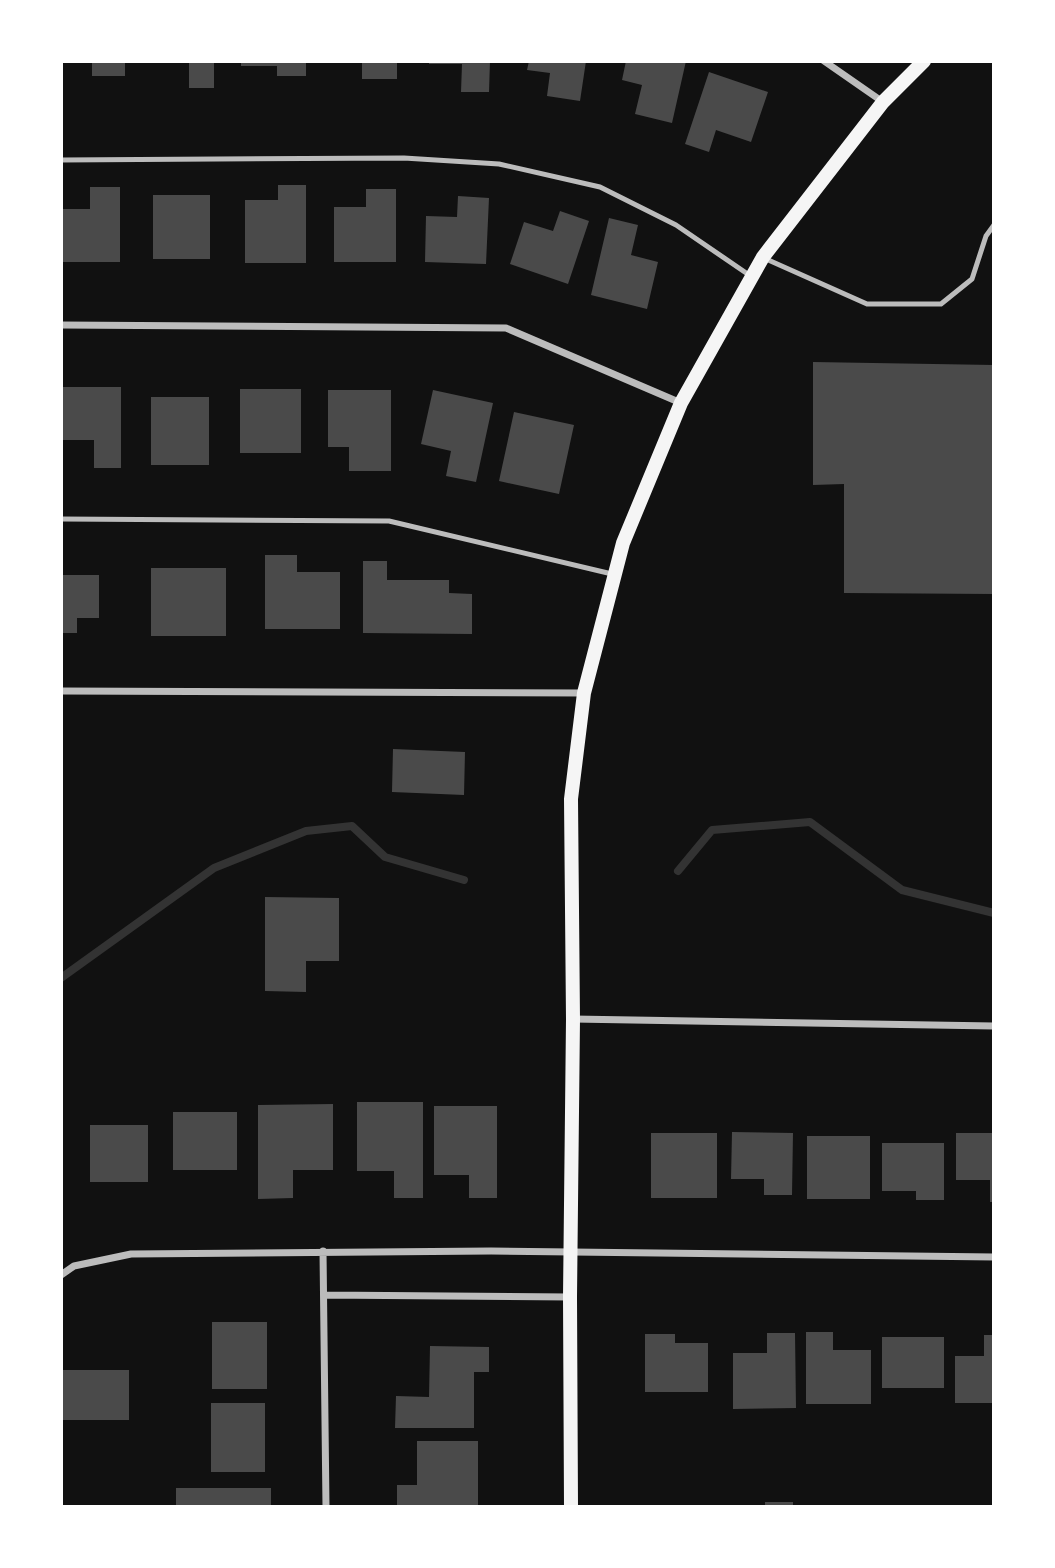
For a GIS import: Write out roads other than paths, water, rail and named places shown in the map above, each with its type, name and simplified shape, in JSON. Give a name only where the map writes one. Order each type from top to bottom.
[{"type":"main road","points":[[571,1507],[571,799],[584,693],[623,543],[681,403],[763,257],[883,102],[924,61]]},
{"type":"street","points":[[824,61],[883,102]]},
{"type":"street","points":[[61,325],[506,328],[681,403]]},
{"type":"street","points":[[61,691],[584,693]]},
{"type":"street","points":[[573,1019],[994,1026]]},
{"type":"street","points":[[323,1251],[326,1507]]},
{"type":"street","points":[[61,1275],[74,1266],[131,1254],[323,1251],[994,1257]]},
{"type":"street","points":[[324,1295],[570,1297]]},
{"type":"lane","points":[[61,160],[404,158],[499,164],[600,187],[676,225],[752,277]]},
{"type":"lane","points":[[763,257],[867,304],[941,304],[972,279],[986,236],[994,225]]},
{"type":"lane","points":[[61,519],[389,521],[615,575]]},
{"type":"waterway","points":[[678,871],[712,830],[810,822],[902,890],[994,913]]},
{"type":"waterway","points":[[61,978],[214,868],[306,831],[352,826],[385,857],[464,880]]}]
